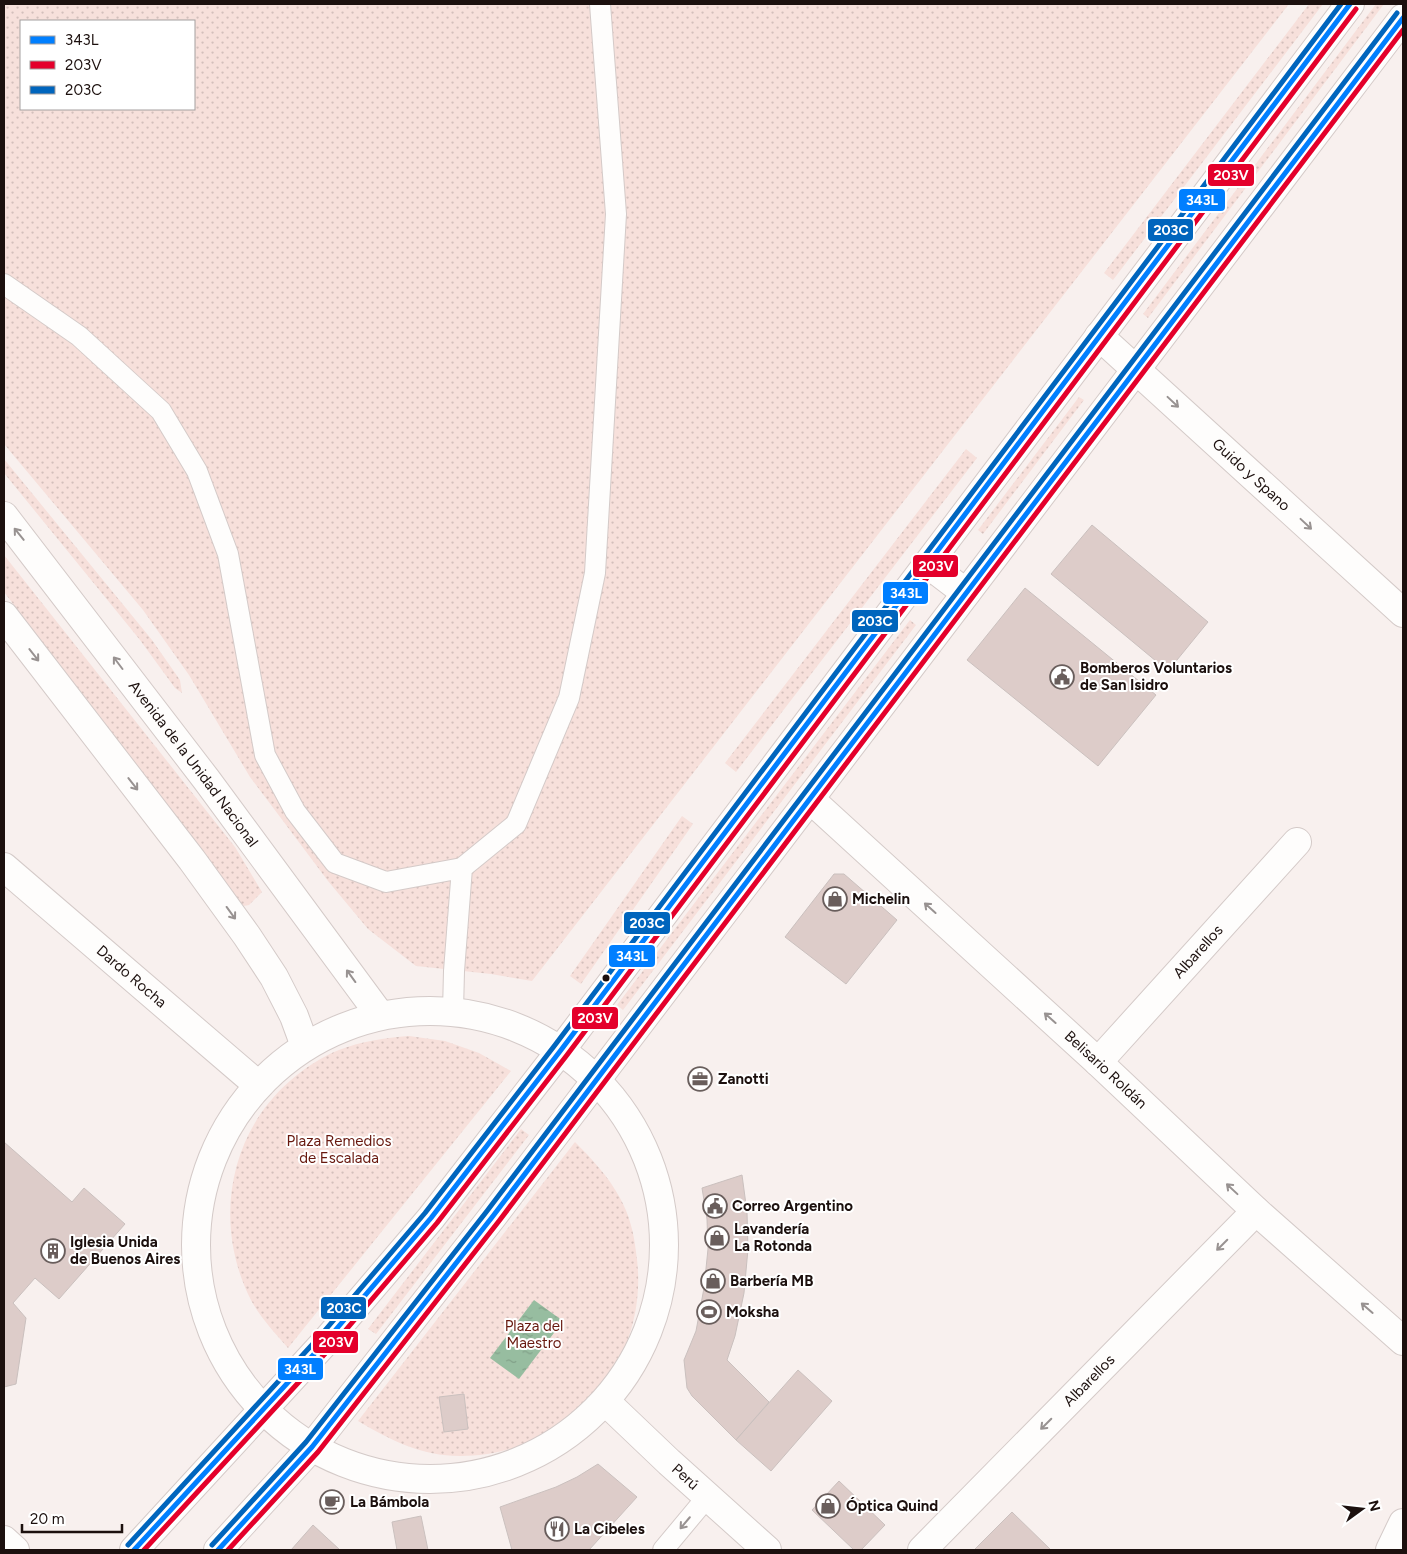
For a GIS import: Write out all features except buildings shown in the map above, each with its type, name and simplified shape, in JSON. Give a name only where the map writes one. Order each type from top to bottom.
[{"type":"main road","points":[[134,1550],[264,1411],[431,1218],[561,1050],[1350,4]]},
{"type":"main road","points":[[218,1550],[312,1447],[493,1216],[1403,18]]},
{"type":"main road","name":"Guido y Spano","points":[[1099,336],[1403,613]]},
{"type":"main road","name":"Avenida de la Unidad Nacional","points":[[4,516],[206,779],[380,1015]]},
{"type":"main road","points":[[928,564],[966,594]]},
{"type":"main road","points":[[4,616],[192,860],[247,936],[274,977],[294,1016],[305,1046]]},
{"type":"main road","name":"Belisario Roldán","points":[[810,799],[1098,1062],[1256,1211],[1403,1340]]},
{"type":"main road","name":"Albarellos","points":[[1098,1062],[1297,842]]},
{"type":"main road","name":"Dardo Rocha","points":[[4,867],[258,1085]]},
{"type":"main road","points":[[416,1010],[453,1011],[506,1023],[561,1050],[597,1080],[632,1127],[656,1181],[665,1240],[659,1298],[639,1353],[606,1402],[573,1433],[534,1457],[492,1473],[447,1480],[388,1478],[357,1470],[290,1434],[264,1411],[228,1364],[208,1322],[197,1273],[196,1222],[207,1172],[228,1126],[258,1085],[278,1066],[305,1046],[354,1022],[380,1015],[416,1010]]},
{"type":"main road","name":"Albarellos","points":[[922,1550],[1256,1211]]},
{"type":"main road","name":"Perú","points":[[606,1402],[669,1462],[767,1550]]},
{"type":"main road","points":[[1390,1550],[1403,1523]]},
{"type":"main road","points":[[4,1540],[15,1550]]},
{"type":"lane","points":[[4,284],[79,336],[161,410],[197,471],[228,554],[265,755],[295,811],[334,863],[386,882],[462,868],[516,824],[569,698],[595,573],[616,214],[600,4]]},
{"type":"lane","points":[[453,1011],[454,971],[462,868]]},
{"type":"lane","points":[[662,1550],[708,1496]]},
{"type":"green space","points":[[4,4],[1289,4],[532,981],[491,974],[416,966],[368,929],[328,881],[250,777],[189,675],[143,610],[4,444]]},
{"type":"green space","points":[[1309,4],[1323,4],[1113,280],[1104,273]]},
{"type":"green space","points":[[1376,4],[1384,4],[1148,318],[1143,314]]},
{"type":"green space","points":[[1079,397],[1084,400],[983,534],[978,530]]},
{"type":"green space","points":[[966,449],[977,458],[736,772],[725,763]]},
{"type":"green space","points":[[4,459],[152,640],[180,680],[182,693],[175,688],[140,640],[4,473]]},
{"type":"green space","points":[[4,555],[235,847],[262,892],[249,905],[244,906],[239,901],[4,592]]},
{"type":"green space","points":[[910,620],[916,625],[623,1010],[617,1005]]},
{"type":"green space","points":[[682,816],[693,824],[581,984],[570,976]]},
{"type":"green space","name":"Plaza Remedios de Escalada","points":[[409,1036],[445,1041],[479,1053],[511,1071],[288,1348],[256,1308],[248,1294],[238,1266],[232,1237],[230,1208],[233,1180],[241,1152],[253,1126],[270,1101],[291,1080],[308,1067],[326,1056],[356,1044]]},
{"type":"green space","points":[[521,1129],[529,1135],[376,1334],[368,1329]]},
{"type":"green space","name":"Plaza del Maestro","points":[[575,1142],[599,1168],[620,1198],[631,1224],[636,1252],[638,1292],[631,1329],[617,1364],[596,1394],[569,1420],[536,1439],[500,1452],[460,1456],[419,1450],[394,1440],[358,1421]]},
{"type":"water","points":[[534,1300],[563,1321],[519,1379],[490,1358]]},
{"type":"transit line","name":"203C","points":[[128,1545],[321,1335],[425,1213],[555,1045],[1341,4]]},
{"type":"transit line","name":"343L","points":[[134,1550],[327,1340],[431,1218],[561,1050],[1350,4]]},
{"type":"transit line","name":"203V","points":[[144,1550],[333,1345],[437,1223],[567,1055],[1356,9]]},
{"type":"transit line","name":"203C","points":[[212,1545],[306,1442],[487,1211],[1397,13]]},
{"type":"transit line","name":"343L","points":[[218,1550],[312,1447],[493,1216],[1403,18]]},
{"type":"transit line","name":"203V","points":[[228,1550],[318,1452],[499,1221],[1403,30]]},
{"type":"place","name":"Bomberos Voluntarios de San Isidro","points":[[1062,677]]},
{"type":"place","name":"Michelin","points":[[835,899]]},
{"type":"place","name":"Zanotti","points":[[700,1079]]},
{"type":"place","name":"Correo Argentino","points":[[715,1206]]},
{"type":"place","name":"Lavandería La Rotonda","points":[[717,1238]]},
{"type":"place","name":"Iglesia Unida de Buenos Aires","points":[[53,1251]]},
{"type":"place","name":"Barbería MB","points":[[713,1281]]},
{"type":"place","name":"Moksha","points":[[709,1312]]},
{"type":"place","name":"La Bámbola","points":[[332,1502]]},
{"type":"place","name":"Óptica Quind","points":[[828,1506]]},
{"type":"place","name":"La Cibeles","points":[[557,1529]]}]
